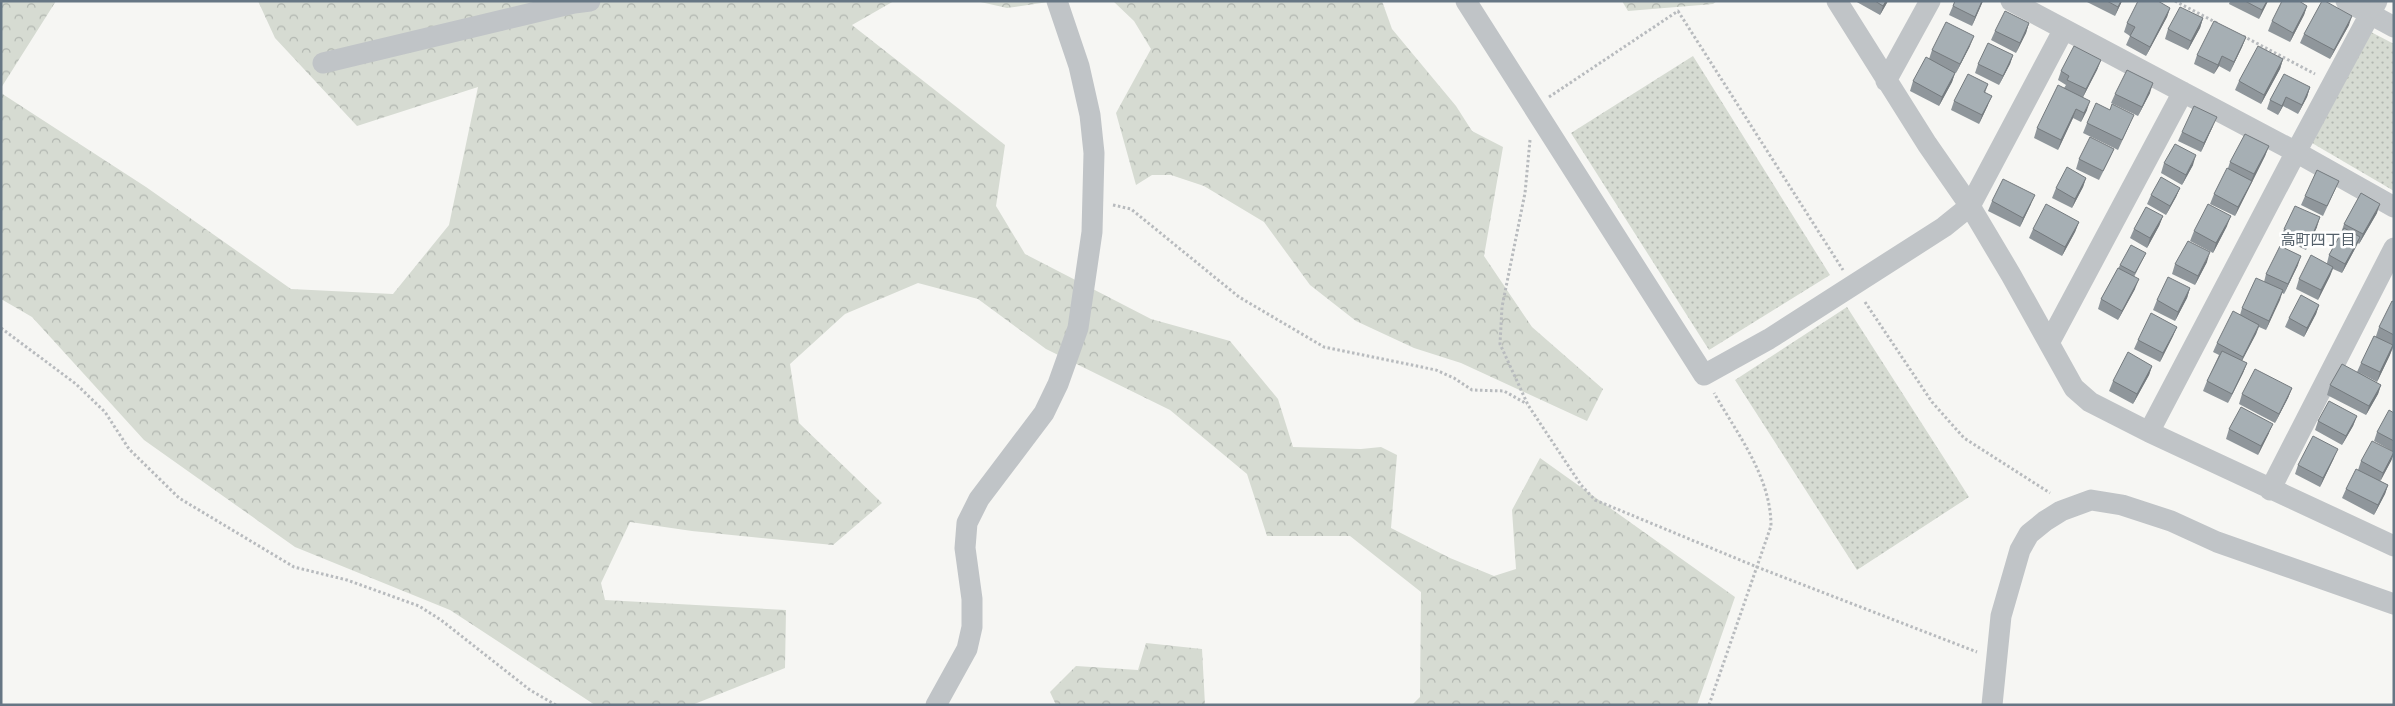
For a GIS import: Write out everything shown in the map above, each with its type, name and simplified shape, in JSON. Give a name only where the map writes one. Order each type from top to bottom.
[{"type":"street","points":[[323,63],[574,3],[590,1]]},
{"type":"street","points":[[936,705],[967,649],[972,626],[972,599],[965,548],[967,523],[979,499],[1044,413],[1058,384],[1078,328],[1092,232],[1094,153],[1090,115],[1079,66],[1057,1]]},
{"type":"street","points":[[1466,1],[1704,375],[1770,339],[1852,284],[1944,227],[1970,206],[2064,29]]},
{"type":"street","points":[[1837,1],[1886,81],[1970,206],[2074,388],[2090,402],[2150,432],[2270,490],[2393,543]]},
{"type":"street","points":[[1886,81],[1930,1]]},
{"type":"street","points":[[2011,1],[2296,152],[2394,207]]},
{"type":"street","points":[[2346,1],[2374,8],[2394,27]]},
{"type":"street","points":[[2150,432],[2296,152],[2374,8]]},
{"type":"street","points":[[2049,343],[2182,92]]},
{"type":"street","points":[[2270,490],[2394,248]]},
{"type":"street","points":[[1992,705],[2001,616],[2020,550],[2029,534],[2044,521],[2061,511],[2091,500],[2122,506],[2171,521],[2217,542],[2394,604]]},
{"type":"path","points":[[2175,1],[2219,24]]},
{"type":"path","points":[[1996,659],[1757,568],[1595,500],[1581,485],[1528,404],[1500,344],[1502,307],[1525,193],[1533,107],[1678,11],[1852,284],[1947,421],[1964,438],[2054,496],[2061,511]]},
{"type":"path","points":[[2236,33],[2333,83]]},
{"type":"path","points":[[1093,200],[1131,209],[1239,297],[1324,347],[1436,370],[1454,378],[1472,390],[1504,391],[1528,404]]},
{"type":"path","points":[[1,328],[76,384],[105,412],[129,450],[179,498],[294,567],[347,580],[419,606],[441,620],[530,690],[556,705]]},
{"type":"path","points":[[1704,375],[1762,476],[1771,506],[1771,526],[1709,705]]},
{"type":"green space","points":[[1,1],[56,1],[1,88]]},
{"type":"green space","points":[[258,1],[894,1],[852,25],[1005,145],[996,206],[1025,254],[1151,319],[1230,341],[1278,399],[1293,447],[1361,449],[1381,447],[1397,455],[1391,528],[1450,558],[1494,576],[1516,569],[1512,510],[1540,458],[1735,597],[1697,705],[1412,705],[1420,697],[1421,592],[1350,536],[1267,536],[1247,474],[1170,410],[1046,349],[978,299],[918,283],[845,314],[790,364],[799,423],[882,503],[833,545],[692,531],[630,522],[601,583],[605,600],[786,610],[785,668],[692,705],[595,705],[450,610],[295,547],[144,440],[32,317],[1,299],[1,93],[146,187],[291,289],[393,294],[449,225],[478,87],[357,126],[275,38]]},
{"type":"green space","points":[[976,1],[1055,1],[1007,8]]},
{"type":"green space","points":[[1113,1],[1382,1],[1392,29],[1456,106],[1472,131],[1503,147],[1484,256],[1532,327],[1603,389],[1587,421],[1461,363],[1414,348],[1356,321],[1310,285],[1264,222],[1204,186],[1171,175],[1152,175],[1136,185],[1116,113],[1151,49],[1134,21]]},
{"type":"green space","points":[[1622,1],[1717,1],[1713,4],[1628,11]]},
{"type":"green space","points":[[2371,32],[2394,44],[2394,191],[2312,143]]},
{"type":"green space","points":[[1693,56],[1830,275],[1709,350],[1571,133]]},
{"type":"green space","points":[[1847,307],[1969,497],[1857,570],[1735,380]]},
{"type":"green space","points":[[1146,643],[1202,649],[1205,705],[1056,705],[1050,692],[1076,666],[1138,670]]},
{"type":"building","points":[[1875,1],[1886,1],[1883,6]]},
{"type":"building","points":[[1955,1],[1982,1],[1975,17],[1953,6]]},
{"type":"building","points":[[2107,1],[2121,1],[2118,7]]},
{"type":"building","points":[[2138,1],[2158,1],[2170,8],[2150,47],[2130,36],[2135,27],[2127,23]]},
{"type":"building","points":[[2245,1],[2267,1],[2262,10]]},
{"type":"building","points":[[2282,1],[2299,1],[2307,6],[2293,33],[2272,21]]},
{"type":"building","points":[[2322,1],[2352,16],[2334,50],[2304,34]]},
{"type":"building","points":[[2180,7],[2203,18],[2191,41],[2168,29]]},
{"type":"building","points":[[2005,11],[2029,23],[2020,43],[1995,31]]},
{"type":"building","points":[[2214,21],[2246,37],[2234,62],[2222,56],[2218,65],[2197,55]]},
{"type":"building","points":[[1946,22],[1974,36],[1960,64],[1932,50]]},
{"type":"building","points":[[1988,43],[2013,55],[2003,76],[1978,64]]},
{"type":"building","points":[[2074,46],[2101,60],[2086,89],[2067,80],[2069,76],[2061,71]]},
{"type":"building","points":[[2258,46],[2283,59],[2264,95],[2239,81]]},
{"type":"building","points":[[1926,57],[1955,73],[1942,97],[1913,81]]},
{"type":"building","points":[[2127,70],[2153,83],[2142,107],[2115,94]]},
{"type":"building","points":[[1968,74],[1988,84],[1984,92],[1992,96],[1982,115],[1954,101]]},
{"type":"building","points":[[2284,74],[2310,87],[2302,105],[2286,97],[2282,106],[2270,100]]},
{"type":"building","points":[[2058,85],[2090,101],[2084,113],[2076,109],[2061,140],[2037,128]]},
{"type":"building","points":[[2096,103],[2110,110],[2112,104],[2134,115],[2122,140],[2087,123]]},
{"type":"building","points":[[2194,106],[2217,117],[2204,143],[2182,132]]},
{"type":"building","points":[[2245,134],[2269,146],[2254,174],[2230,162]]},
{"type":"building","points":[[2090,137],[2114,149],[2103,171],[2079,159]]},
{"type":"building","points":[[2175,144],[2196,155],[2186,175],[2164,163]]},
{"type":"building","points":[[2067,167],[2086,178],[2075,199],[2056,188]]},
{"type":"building","points":[[2227,168],[2252,181],[2238,207],[2214,194]]},
{"type":"building","points":[[2317,170],[2339,181],[2327,206],[2305,196]]},
{"type":"building","points":[[2161,177],[2180,188],[2170,206],[2151,195]]},
{"type":"building","points":[[2003,179],[2035,195],[2023,218],[1992,201]]},
{"type":"building","points":[[2361,193],[2380,204],[2363,234],[2344,224]]},
{"type":"building","points":[[2046,204],[2079,222],[2065,247],[2033,229]]},
{"type":"building","points":[[2208,204],[2231,216],[2216,243],[2194,231]]},
{"type":"building","points":[[2295,206],[2320,217],[2310,241],[2284,229]]},
{"type":"building","points":[[2146,207],[2163,216],[2150,238],[2134,229]]},
{"type":"building","points":[[2344,228],[2360,237],[2345,264],[2329,255]]},
{"type":"building","points":[[2188,241],[2210,252],[2198,276],[2175,264]]},
{"type":"building","points":[[2131,245],[2146,253],[2135,273],[2120,265]]},
{"type":"building","points":[[2280,246],[2301,256],[2288,284],[2266,274]]},
{"type":"building","points":[[2311,255],[2333,267],[2321,290],[2299,279]]},
{"type":"building","points":[[2118,268],[2139,279],[2122,311],[2101,299]]},
{"type":"building","points":[[2168,277],[2190,288],[2178,312],[2157,300]]},
{"type":"building","points":[[2256,278],[2283,290],[2269,321],[2242,308]]},
{"type":"building","points":[[2301,295],[2319,305],[2307,328],[2289,318]]},
{"type":"building","points":[[2392,301],[2394,302],[2394,335],[2379,327]]},
{"type":"building","points":[[2233,311],[2259,325],[2243,357],[2217,343]]},
{"type":"building","points":[[2151,313],[2177,327],[2163,353],[2138,340]]},
{"type":"building","points":[[2374,336],[2393,345],[2380,372],[2361,363]]},
{"type":"building","points":[[2222,351],[2247,363],[2232,394],[2207,381]]},
{"type":"building","points":[[2128,352],[2152,366],[2137,394],[2113,381]]},
{"type":"building","points":[[2342,364],[2381,385],[2369,406],[2330,385]]},
{"type":"building","points":[[2255,369],[2292,388],[2279,414],[2242,394]]},
{"type":"building","points":[[2329,401],[2357,416],[2346,436],[2318,421]]},
{"type":"building","points":[[2241,407],[2273,424],[2261,446],[2229,429]]},
{"type":"building","points":[[2389,410],[2394,413],[2394,441],[2377,432]]},
{"type":"building","points":[[2313,436],[2338,449],[2323,478],[2298,465]]},
{"type":"building","points":[[2372,441],[2394,452],[2383,473],[2361,461]]},
{"type":"building","points":[[2356,469],[2388,485],[2378,505],[2346,489]]},
{"type":"district","name":"高町四丁目","points":[[2318,240]]}]
